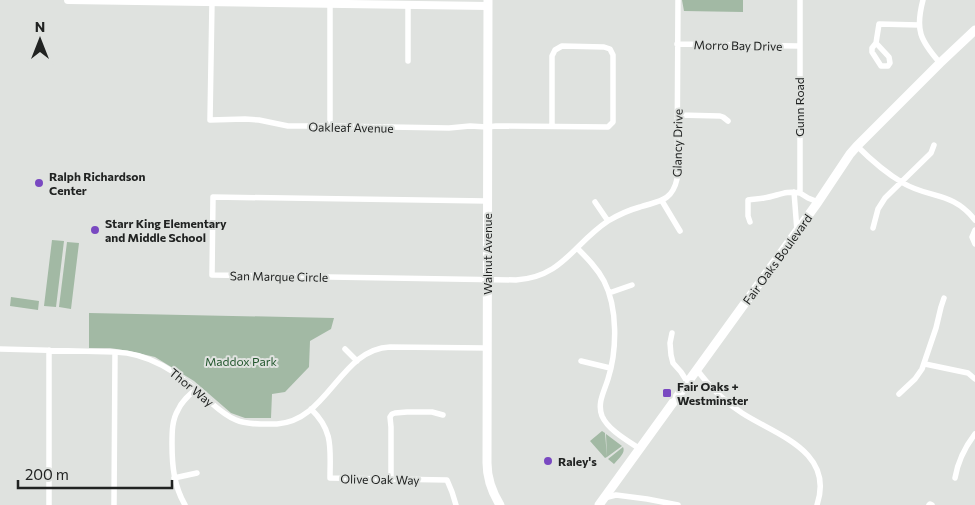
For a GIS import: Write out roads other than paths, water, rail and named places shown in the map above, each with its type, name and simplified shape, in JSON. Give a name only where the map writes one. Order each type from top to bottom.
[{"type":"main road","name":"Walnut Avenue","points":[[488,3],[487,467],[490,484],[500,505]]},
{"type":"main road","name":"Fair Oaks Boulevard","points":[[602,502],[797,232],[850,154],[975,30]]},
{"type":"street","points":[[68,0],[322,2],[330,4],[408,5],[488,3]]},
{"type":"street","name":"Glancy Drive","points":[[662,201],[671,193],[677,179],[678,0]]},
{"type":"street","name":"Gunn Road","points":[[797,232],[800,0]]},
{"type":"street","points":[[923,0],[919,13],[920,33],[924,44],[940,63]]},
{"type":"street","name":"Oakleaf Avenue","points":[[212,2],[210,120],[259,120],[288,126],[449,128],[470,126],[552,126],[604,128],[610,125],[613,120],[613,55],[608,48],[562,46],[555,50],[552,56],[552,126]]},
{"type":"street","points":[[330,4],[330,126]]},
{"type":"street","points":[[408,5],[408,60]]},
{"type":"street","points":[[876,43],[879,24],[919,25]]},
{"type":"street","name":"Morro Bay Drive","points":[[677,44],[799,46]]},
{"type":"street","points":[[678,115],[720,116],[728,121]]},
{"type":"street","points":[[857,146],[876,164],[902,182],[912,188],[950,199],[964,208],[975,220]]},
{"type":"street","points":[[872,228],[876,215],[886,198],[931,153],[934,146]]},
{"type":"street","points":[[750,222],[748,200],[764,198],[775,194],[797,192],[818,202]]},
{"type":"street","name":"San Marque Circle","points":[[487,201],[213,197],[212,265],[212,275],[487,280]]},
{"type":"street","points":[[487,280],[536,277],[555,268],[608,221],[630,210],[662,201],[680,231]]},
{"type":"street","points":[[595,202],[608,221]]},
{"type":"street","points":[[975,230],[972,237],[975,244]]},
{"type":"street","points":[[577,248],[600,274],[609,293],[614,323],[614,340],[610,368],[600,401],[602,415],[610,428],[640,449]]},
{"type":"street","points":[[609,293],[632,285]]},
{"type":"street","points":[[899,394],[919,374],[925,364],[944,298]]},
{"type":"street","points":[[672,333],[670,343],[674,366],[688,382]]},
{"type":"street","name":"Thor Way","points":[[0,349],[134,354],[158,363],[177,374],[222,412],[235,420],[249,423],[275,424],[302,417],[357,361],[370,351],[386,347],[487,348]]},
{"type":"street","points":[[345,349],[357,361]]},
{"type":"street","points":[[48,505],[49,350]]},
{"type":"street","points":[[114,505],[115,352]]},
{"type":"street","points":[[581,361],[610,368]]},
{"type":"street","points":[[925,364],[968,373],[975,379]]},
{"type":"street","points":[[697,370],[732,406],[791,440],[804,451],[814,464],[819,476],[820,492],[817,505]]},
{"type":"street","points":[[185,505],[174,478],[172,460],[173,423],[174,416],[181,404],[196,389]]},
{"type":"street","name":"Olive Oak Way","points":[[311,409],[323,423],[329,438],[330,478],[447,480],[456,505]]},
{"type":"street","points":[[391,479],[390,417],[395,413],[407,412],[432,412],[442,415]]},
{"type":"street","points":[[955,478],[961,455],[972,443],[975,434]]},
{"type":"street","points":[[174,478],[197,473]]},
{"type":"street","points":[[602,502],[616,495],[647,498],[678,505]]},
{"type":"place","name":"Ralph Richardson Center","points":[[39,183]]},
{"type":"place","name":"Starr King Elementary and Middle School","points":[[95,230]]},
{"type":"place","name":"Fair Oaks + Westminster","points":[[667,393]]},
{"type":"place","name":"Raley's","points":[[548,461]]},
{"type":"park label","name":"Maddox Park","points":[[241,361]]}]
